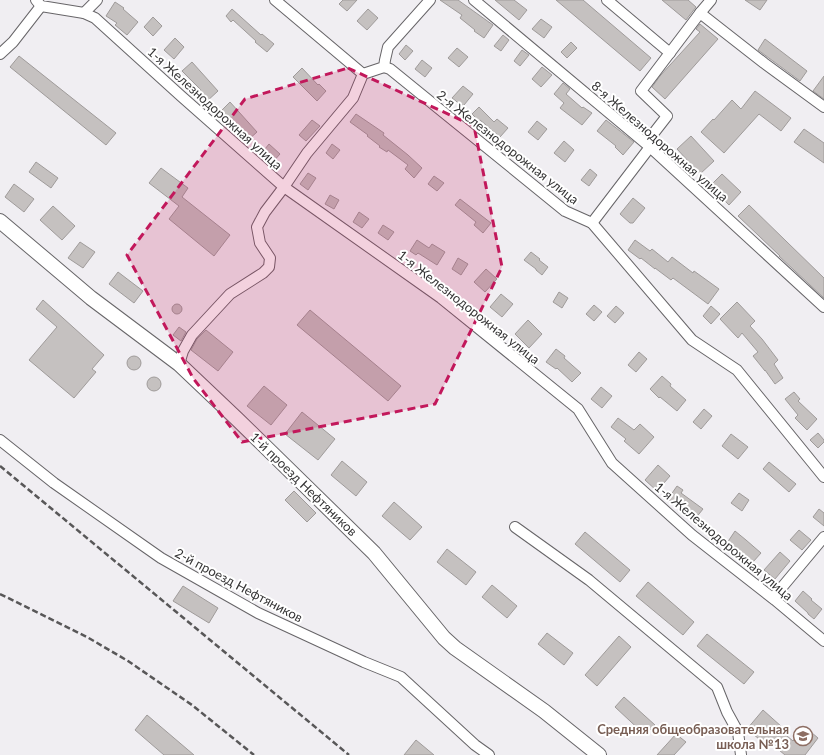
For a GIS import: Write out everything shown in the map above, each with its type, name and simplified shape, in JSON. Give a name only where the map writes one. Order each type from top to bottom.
[{"type":"street","points":[[84,13],[97,0]]},
{"type":"street","points":[[275,0],[363,74]]},
{"type":"street","points":[[179,364],[183,351],[192,335],[230,294],[269,267],[270,258],[260,243],[257,227],[265,212],[308,153],[353,98],[363,74],[384,67],[388,47],[430,0]]},
{"type":"street","name":"8-я Железнодорожная улица","points":[[474,0],[648,145],[824,307]]},
{"type":"street","points":[[607,0],[670,53]]},
{"type":"street","points":[[592,223],[667,116],[641,91],[711,0]]},
{"type":"street","points":[[0,54],[13,42],[39,3]]},
{"type":"street","name":"1-я Железнодорожная улица","points":[[39,3],[84,13],[95,18],[284,187],[441,298],[578,410],[612,463],[692,535],[824,640]]},
{"type":"street","points":[[700,13],[824,107]]},
{"type":"street","name":"2-я Железнодорожная улица","points":[[384,67],[390,69],[565,211],[592,223],[692,340],[737,370],[824,477]]},
{"type":"street","name":"1-й проезд Нефтяников","points":[[0,221],[91,298],[179,364],[238,419],[374,553],[444,638],[455,648],[544,711],[599,755]]},
{"type":"street","name":"2-й проезд Нефтяников","points":[[0,440],[54,483],[161,558],[258,613],[364,662],[401,677],[475,745],[489,755]]},
{"type":"street","points":[[514,527],[589,580],[717,686],[727,712],[738,732],[741,755]]},
{"type":"street","points":[[773,598],[824,537]]},
{"type":"highlighted area","points":[[348,68],[474,126],[502,267],[435,404],[242,442],[193,378],[127,255],[245,99]]},
{"type":"building","points":[[343,0],[357,0],[347,11],[339,4]]},
{"type":"building","points":[[440,0],[458,0],[493,25],[484,38],[460,18],[462,15]]},
{"type":"building","points":[[495,0],[514,0],[527,10],[519,20]]},
{"type":"building","points":[[556,0],[583,0],[651,58],[640,71]]},
{"type":"building","points":[[662,0],[688,0],[696,7],[686,20]]},
{"type":"building","points":[[745,0],[767,0],[760,10]]},
{"type":"building","points":[[115,2],[124,8],[123,9],[138,22],[127,35],[115,25],[117,23],[106,16]]},
{"type":"building","points":[[232,9],[261,35],[262,34],[274,44],[267,52],[233,20],[231,22],[226,16]]},
{"type":"building","points":[[368,9],[378,18],[367,30],[357,21]]},
{"type":"building","points":[[153,17],[162,26],[153,36],[144,27]]},
{"type":"building","points":[[541,19],[552,27],[544,38],[532,29]]},
{"type":"building","points":[[700,24],[718,39],[665,99],[652,87],[660,76],[700,32],[696,29]]},
{"type":"building","points":[[503,35],[509,40],[501,51],[494,46]]},
{"type":"building","points":[[175,38],[184,47],[174,59],[164,50]]},
{"type":"building","points":[[765,39],[807,71],[800,81],[758,50]]},
{"type":"building","points":[[571,42],[577,48],[567,58],[561,52]]},
{"type":"building","points":[[406,45],[413,51],[405,60],[399,54]]},
{"type":"building","points":[[457,48],[468,57],[459,67],[448,58]]},
{"type":"building","points":[[522,50],[529,55],[520,66],[514,61]]},
{"type":"building","points":[[19,56],[116,133],[106,145],[10,67]]},
{"type":"building","points":[[422,60],[432,68],[425,77],[415,69]]},
{"type":"building","points":[[192,62],[218,91],[206,102],[197,93],[201,90],[182,71]]},
{"type":"building","points":[[542,67],[552,75],[541,87],[532,79]]},
{"type":"building","points":[[302,68],[318,85],[319,84],[326,91],[317,101],[293,77]]},
{"type":"building","points":[[824,76],[824,99],[813,91]]},
{"type":"building","points":[[563,83],[570,89],[566,94],[582,108],[583,107],[592,113],[582,125],[560,108],[564,103],[554,94]]},
{"type":"building","points":[[463,86],[473,94],[464,105],[461,105],[452,98]]},
{"type":"building","points":[[755,91],[791,118],[781,131],[759,114],[724,153],[701,132],[732,100],[741,109]]},
{"type":"building","points":[[230,102],[257,132],[247,141],[219,113]]},
{"type":"building","points":[[479,107],[494,122],[497,119],[508,128],[500,137],[472,114]]},
{"type":"building","points":[[356,114],[384,133],[383,135],[422,168],[414,178],[405,169],[408,165],[388,150],[387,152],[379,147],[380,146],[367,136],[368,135],[350,122]]},
{"type":"building","points":[[312,120],[320,126],[306,141],[299,135]]},
{"type":"building","points":[[606,120],[634,142],[623,155],[615,147],[616,146],[597,131]]},
{"type":"building","points":[[537,121],[547,129],[538,140],[528,132]]},
{"type":"building","points":[[804,129],[824,143],[824,163],[794,142]]},
{"type":"building","points":[[691,136],[714,161],[700,174],[677,149]]},
{"type":"building","points":[[564,141],[574,150],[565,162],[554,153]]},
{"type":"building","points":[[269,144],[280,154],[272,163],[261,154]]},
{"type":"building","points":[[332,144],[340,150],[333,159],[326,153]]},
{"type":"building","points":[[36,162],[58,178],[51,188],[29,172]]},
{"type":"building","points":[[161,168],[188,188],[182,197],[230,235],[214,256],[169,219],[179,206],[149,183]]},
{"type":"building","points":[[590,169],[597,175],[589,186],[581,180]]},
{"type":"building","points":[[308,173],[316,178],[308,190],[300,184]]},
{"type":"building","points":[[722,174],[741,192],[729,205],[710,186]]},
{"type":"building","points":[[434,176],[444,183],[437,191],[428,184]]},
{"type":"building","points":[[14,184],[34,199],[24,212],[5,197]]},
{"type":"building","points":[[330,195],[339,200],[334,209],[325,204]]},
{"type":"building","points":[[633,198],[645,208],[633,223],[630,223],[620,214]]},
{"type":"building","points":[[460,199],[491,223],[483,233],[474,225],[476,222],[455,205]]},
{"type":"building","points":[[749,205],[824,278],[824,298],[738,216]]},
{"type":"building","points":[[53,206],[75,226],[62,240],[40,220]]},
{"type":"building","points":[[359,212],[369,219],[362,228],[353,222]]},
{"type":"building","points":[[383,225],[394,232],[388,240],[378,233]]},
{"type":"building","points":[[417,240],[429,248],[432,244],[445,252],[437,265],[418,253],[416,255],[410,251]]},
{"type":"building","points":[[635,240],[650,251],[652,249],[668,262],[672,257],[693,273],[694,271],[719,289],[708,304],[673,278],[671,280],[628,250]]},
{"type":"building","points":[[80,242],[95,252],[83,268],[68,258]]},
{"type":"building","points":[[531,252],[548,267],[542,275],[524,260]]},
{"type":"building","points":[[458,258],[468,264],[461,275],[452,269]]},
{"type":"building","points":[[486,269],[497,279],[485,292],[474,282]]},
{"type":"building","points":[[118,272],[143,291],[134,303],[109,284]]},
{"type":"building","points":[[559,292],[568,298],[562,308],[553,302]]},
{"type":"building","points":[[501,294],[513,304],[502,317],[490,307]]},
{"type":"building","points":[[43,300],[104,355],[92,369],[96,372],[74,398],[29,360],[57,327],[36,309]]},
{"type":"building","points":[[737,302],[755,321],[750,326],[778,360],[774,364],[783,378],[775,384],[753,356],[758,352],[742,333],[738,338],[720,319]]},
{"type":"building","points":[[175,304],[179,304],[181,305],[181,313],[175,314],[172,311],[172,307]]},
{"type":"building","points":[[594,305],[602,312],[594,321],[586,314]]},
{"type":"building","points":[[616,306],[624,313],[615,323],[607,316]]},
{"type":"building","points":[[711,306],[720,314],[711,324],[703,316]]},
{"type":"building","points":[[310,310],[401,386],[388,401],[297,325]]},
{"type":"building","points":[[528,320],[542,334],[529,348],[515,334]]},
{"type":"building","points":[[179,327],[186,332],[181,341],[173,335]]},
{"type":"building","points":[[206,330],[233,352],[218,371],[191,350],[197,339]]},
{"type":"building","points":[[556,349],[581,373],[572,382],[557,368],[556,369],[546,362]]},
{"type":"building","points":[[639,352],[647,359],[636,372],[628,365]]},
{"type":"building","points":[[134,356],[139,358],[141,363],[139,368],[134,370],[129,368],[127,363],[129,358]]},
{"type":"building","points":[[662,376],[671,384],[670,386],[686,400],[677,411],[660,397],[659,398],[650,389]]},
{"type":"building","points":[[154,377],[159,379],[161,384],[159,389],[154,391],[149,389],[147,384],[149,379]]},
{"type":"building","points":[[264,386],[287,405],[271,425],[247,406]]},
{"type":"building","points":[[601,387],[612,396],[602,408],[591,399]]},
{"type":"building","points":[[794,392],[800,399],[798,401],[817,419],[807,430],[795,418],[798,415],[785,399]]},
{"type":"building","points":[[704,409],[712,416],[701,429],[693,422]]},
{"type":"building","points":[[302,412],[335,439],[318,460],[285,434]]},
{"type":"building","points":[[618,418],[634,430],[640,424],[654,437],[639,454],[624,441],[626,439],[611,427]]},
{"type":"building","points":[[818,433],[824,442],[818,448],[810,440]]},
{"type":"building","points":[[731,434],[748,447],[738,459],[722,446]]},
{"type":"building","points":[[342,461],[367,482],[356,496],[331,475]]},
{"type":"building","points":[[769,462],[796,484],[789,492],[763,469]]},
{"type":"building","points":[[658,465],[670,476],[657,491],[645,480]]},
{"type":"building","points":[[677,486],[683,490],[681,493],[703,509],[695,519],[668,499]]},
{"type":"building","points":[[294,491],[316,513],[307,522],[285,500]]},
{"type":"building","points":[[739,493],[749,500],[742,511],[731,503]]},
{"type":"building","points":[[394,502],[422,527],[410,540],[382,516]]},
{"type":"building","points":[[819,509],[824,513],[824,526],[813,517]]},
{"type":"building","points":[[799,530],[811,540],[802,550],[790,540]]},
{"type":"building","points":[[735,531],[761,553],[753,562],[727,543]]},
{"type":"building","points":[[585,532],[630,570],[620,582],[575,544]]},
{"type":"building","points":[[447,549],[476,572],[466,585],[437,562]]},
{"type":"building","points":[[780,552],[790,561],[775,579],[764,570]]},
{"type":"building","points":[[648,582],[694,622],[683,635],[636,596]]},
{"type":"building","points":[[492,585],[517,606],[507,618],[482,597]]},
{"type":"building","points":[[183,586],[218,608],[209,623],[173,601]]},
{"type":"building","points":[[803,591],[822,609],[814,619],[795,601]]},
{"type":"building","points":[[547,633],[573,653],[564,665],[538,644]]},
{"type":"building","points":[[707,634],[754,672],[744,684],[697,646]]},
{"type":"building","points":[[619,636],[631,647],[597,686],[585,675]]},
{"type":"building","points":[[624,697],[655,725],[645,735],[615,707]]},
{"type":"building","points":[[763,710],[782,727],[780,730],[793,741],[805,727],[818,738],[805,755],[785,755],[768,741],[765,744],[747,729]]},
{"type":"building","points":[[147,715],[194,755],[164,755],[135,730]]},
{"type":"building","points":[[676,734],[686,742],[674,755],[657,755]]},
{"type":"building","points":[[416,740],[434,755],[404,755]]},
{"type":"railway","points":[[0,466],[349,755]]},
{"type":"railway","points":[[0,594],[87,637],[128,661],[192,705],[254,755]]},
{"type":"place","name":"Средняя общеобразовательная школа №13","points":[[803,736]]}]
